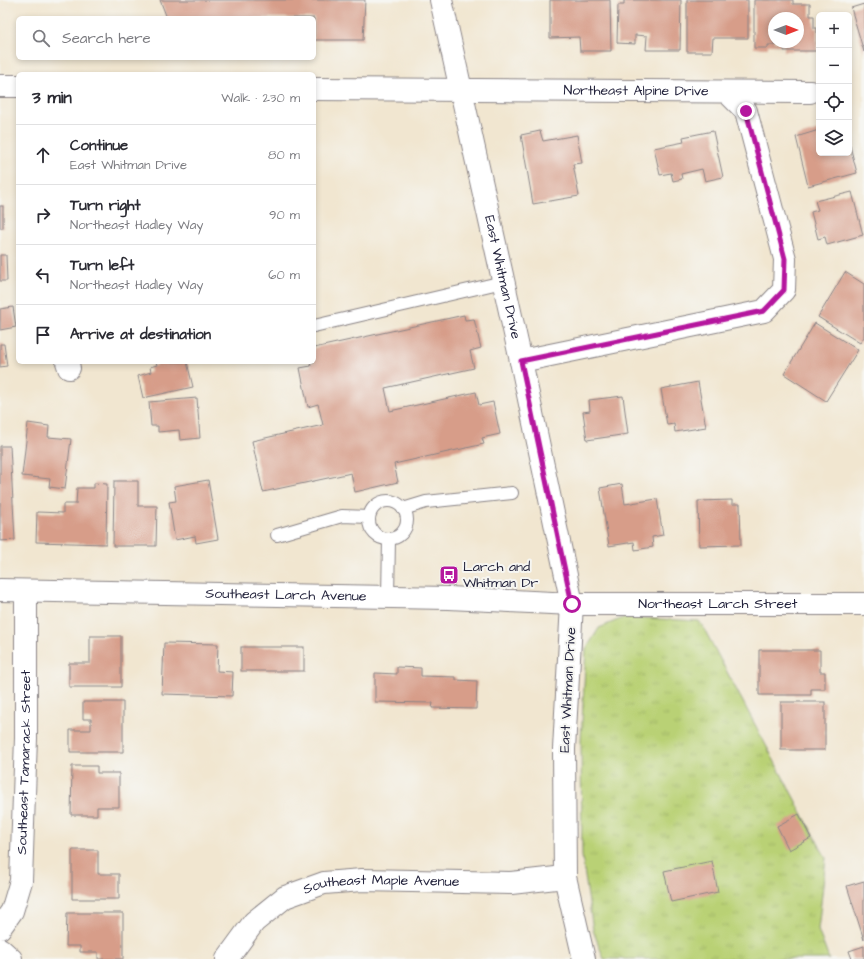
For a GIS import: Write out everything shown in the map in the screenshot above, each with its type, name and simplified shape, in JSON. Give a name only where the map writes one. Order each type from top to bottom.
[{"type":"main road","name":"East Whitman Drive","points":[[441,0],[521,361],[572,604],[564,749],[565,877],[584,959]]},
{"type":"main road","points":[[0,86],[16,86]]},
{"type":"main road","name":"Northeast Alpine Drive","points":[[316,89],[728,93],[810,92]]},
{"type":"main road","points":[[521,361],[764,311],[784,290],[785,259],[746,111],[728,93]]},
{"type":"main road","name":"Southeast Larch Avenue","points":[[0,590],[449,598],[572,604]]},
{"type":"main road","name":"Southeast Tamarack Street","points":[[0,928],[12,911],[21,881],[26,738],[26,591]]},
{"type":"main road","name":"Northeast Larch Street","points":[[572,604],[864,604]]},
{"type":"main road","name":"Southeast Maple Avenue","points":[[227,959],[254,922],[285,897],[324,883],[362,880],[511,883],[565,877]]},
{"type":"main road","points":[[0,949],[11,959]]},
{"type":"lane","points":[[316,326],[503,282]]},
{"type":"lane","points":[[403,509],[426,502],[512,493]]},
{"type":"lane","points":[[384,501],[391,501],[398,504],[403,509],[406,516],[406,524],[404,530],[398,536],[384,539],[377,536],[372,531],[369,524],[369,517],[377,504],[384,501]]},
{"type":"lane","points":[[278,535],[342,516],[369,517]]},
{"type":"lane","points":[[388,597],[389,539]]},
{"type":"green space","points":[[625,617],[699,621],[702,625],[826,858],[818,930],[829,959],[604,959],[593,930],[582,856],[581,740],[586,649],[599,628]]},
{"type":"building","points":[[160,0],[365,0],[363,40],[316,40],[316,16],[166,16]]},
{"type":"building","points":[[550,0],[610,0],[611,51],[580,51],[579,37],[550,38]]},
{"type":"building","points":[[624,0],[681,0],[680,50],[646,50],[647,36],[635,35],[635,44],[617,43],[618,5],[624,5]]},
{"type":"building","points":[[687,0],[748,0],[748,38],[713,38],[712,52],[687,52]]},
{"type":"building","points":[[754,0],[793,0],[793,4],[810,4],[810,16],[814,16],[814,28],[816,28],[816,51],[784,51],[784,48],[804,48],[804,12],[768,12],[768,48],[754,48]]},
{"type":"building","points":[[864,4],[864,52],[851,8]]},
{"type":"building","points":[[540,131],[543,141],[577,135],[582,163],[573,164],[579,196],[533,204],[521,135]]},
{"type":"building","points":[[713,131],[723,177],[705,181],[702,169],[681,174],[682,179],[673,181],[671,173],[660,175],[654,148],[684,142],[683,137]]},
{"type":"building","points":[[816,131],[816,156],[852,156],[852,154],[857,173],[808,186],[796,137]]},
{"type":"building","points":[[852,192],[863,235],[827,245],[825,237],[818,239],[811,212],[818,210],[815,201]]},
{"type":"building","points":[[0,206],[3,206],[3,228],[0,228]]},
{"type":"building","points":[[0,255],[6,255],[7,281],[0,281]]},
{"type":"building","points":[[845,272],[864,284],[864,337],[860,343],[818,317]]},
{"type":"building","points":[[13,307],[16,327],[0,330],[0,309]]},
{"type":"building","points":[[464,315],[465,320],[474,319],[481,348],[470,351],[474,368],[385,388],[390,411],[476,392],[479,405],[493,402],[500,434],[482,438],[484,444],[394,464],[398,482],[355,492],[351,473],[263,492],[252,441],[323,425],[318,404],[308,407],[300,368],[311,366],[310,364],[316,364],[316,348]]},
{"type":"building","points":[[815,323],[858,350],[826,401],[784,374]]},
{"type":"building","points":[[0,344],[4,344],[7,366],[0,367]]},
{"type":"building","points":[[187,364],[193,387],[143,398],[138,376],[151,372],[150,367],[157,365]]},
{"type":"building","points":[[698,382],[706,427],[675,432],[674,424],[667,425],[661,389]]},
{"type":"building","points":[[623,396],[628,434],[587,440],[583,412],[590,411],[589,400]]},
{"type":"building","points":[[197,398],[200,438],[180,440],[179,430],[158,432],[158,426],[151,426],[149,402]]},
{"type":"building","points":[[28,423],[49,426],[48,437],[71,439],[65,489],[49,487],[50,479],[22,476]]},
{"type":"building","points":[[0,446],[10,446],[15,540],[0,541]]},
{"type":"building","points":[[208,480],[218,539],[196,543],[195,536],[175,540],[169,502],[176,501],[174,486]]},
{"type":"building","points":[[114,481],[138,481],[138,506],[157,506],[156,546],[113,546]]},
{"type":"building","points":[[94,483],[107,484],[106,544],[36,542],[37,512],[63,513],[63,504],[76,504],[77,488],[94,488]]},
{"type":"building","points":[[622,484],[625,504],[657,499],[663,535],[652,537],[653,547],[635,550],[634,542],[609,546],[600,488]]},
{"type":"building","points":[[732,500],[732,504],[740,504],[741,545],[699,546],[698,501]]},
{"type":"building","points":[[90,636],[121,636],[121,687],[69,687],[69,663],[90,663]]},
{"type":"building","points":[[164,643],[218,644],[217,671],[233,672],[232,696],[162,694]]},
{"type":"building","points":[[241,647],[304,647],[304,671],[241,671]]},
{"type":"building","points":[[759,650],[820,650],[820,672],[825,672],[825,689],[811,689],[811,695],[759,695]]},
{"type":"building","points":[[397,667],[421,668],[421,676],[456,677],[456,680],[477,681],[476,709],[432,708],[433,703],[375,702],[375,673],[397,674]]},
{"type":"building","points":[[83,702],[123,702],[123,752],[70,752],[70,730],[91,730],[91,719],[83,719]]},
{"type":"building","points":[[781,702],[825,702],[825,750],[781,750]]},
{"type":"building","points":[[72,766],[97,766],[97,773],[119,773],[119,807],[97,807],[97,815],[71,815]]},
{"type":"building","points":[[799,814],[811,838],[789,850],[777,826]]},
{"type":"building","points":[[72,850],[98,850],[98,874],[119,874],[119,899],[72,899]]},
{"type":"building","points":[[712,861],[718,892],[671,902],[664,871]]},
{"type":"building","points":[[864,881],[864,940],[847,886]]},
{"type":"building","points":[[67,913],[123,913],[123,959],[98,959],[98,952],[80,952],[80,946],[66,946]]},
{"type":"building","points":[[864,946],[864,959],[852,959],[849,951]]},
{"type":"place","name":"Larch and Whitman Dr","points":[[449,575]]},
{"type":"route","points":[[572,604],[521,361],[764,311],[784,290],[785,259],[746,111]]}]
